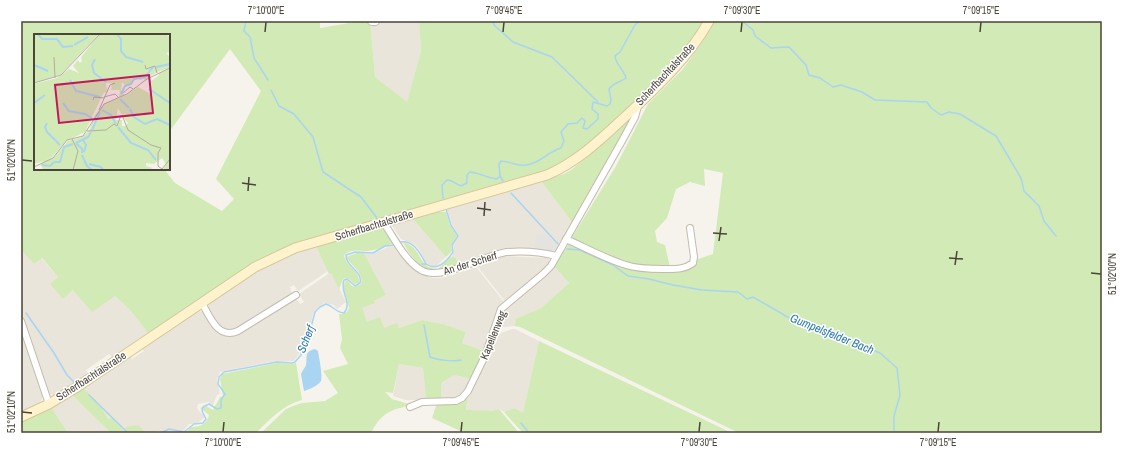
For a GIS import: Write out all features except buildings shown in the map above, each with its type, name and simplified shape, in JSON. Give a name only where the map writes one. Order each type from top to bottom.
[{"type":"main road","name":"Scherfbachtalstraße","points":[[21,417],[49,404],[77,387],[254,267],[282,253],[383,222],[547,175],[558,170],[583,155],[638,104],[683,57],[699,38],[709,21]]},
{"type":"street","name":"Kapellenweg","points":[[410,407],[422,402],[456,401],[462,398],[468,391],[485,356],[500,309],[551,266],[635,118],[638,104]]},
{"type":"street","name":"An der Scherf","points":[[383,222],[412,262],[425,272],[442,273],[506,252],[539,253],[556,256]]},
{"type":"street","points":[[566,239],[628,266],[648,269],[682,269],[693,263],[694,257],[690,228]]},
{"type":"street","points":[[202,303],[218,330],[231,334],[238,332],[296,295]]},
{"type":"street","points":[[21,321],[49,404]]},
{"type":"shaded area","points":[[370,21],[419,21],[421,51],[407,103],[375,77]]},
{"type":"shaded area","points":[[541,181],[572,222],[555,250],[497,251],[458,265],[456,258],[452,256],[454,251],[453,245],[459,236],[452,224],[447,210],[449,207]]},
{"type":"shaded area","points":[[412,218],[446,257],[436,266],[430,266],[425,261],[419,249],[414,244],[401,239],[391,224]]},
{"type":"shaded area","points":[[545,234],[559,245],[558,247],[555,251],[534,251],[536,235]]},
{"type":"shaded area","points":[[316,246],[328,271],[298,291],[294,285],[290,287],[292,294],[236,329],[226,331],[218,325],[208,308],[210,302],[268,265],[294,253]]},
{"type":"shaded area","points":[[395,246],[410,265],[425,276],[440,278],[476,267],[504,302],[495,314],[484,351],[462,343],[466,332],[443,324],[422,320],[399,328],[384,328],[367,322],[361,308],[374,303],[374,301],[386,295],[364,253],[373,254],[388,247]]},
{"type":"shaded area","points":[[21,250],[34,264],[41,258],[58,277],[63,299],[73,290],[115,296],[130,310],[148,333],[112,357],[109,354],[86,370],[88,374],[66,389],[54,395],[49,394],[21,313]]},
{"type":"shaded area","points":[[505,256],[548,258],[550,262],[539,274],[505,301],[477,266]]},
{"type":"shaded area","points":[[554,266],[569,283],[541,308],[515,319],[517,324],[514,326],[498,328],[500,315],[509,304],[510,306],[551,271]]},
{"type":"shaded area","points":[[331,272],[346,302],[337,309],[334,305],[325,303],[316,309],[313,314],[306,338],[294,361],[269,362],[220,372],[217,379],[220,394],[217,395],[213,405],[208,402],[198,404],[197,408],[205,417],[196,424],[189,424],[183,431],[157,431],[153,433],[146,433],[142,429],[125,432],[112,418],[110,420],[96,400],[83,388],[130,356],[132,359],[144,351],[142,348],[196,312],[200,311],[205,313],[218,333],[224,335],[234,335],[293,300],[297,300],[300,304],[304,302],[299,294]]},
{"type":"shaded area","points":[[515,329],[539,341],[523,414],[514,408],[504,412],[499,409],[492,411],[466,410],[468,393],[493,336]]},
{"type":"shaded area","points":[[21,330],[43,397],[40,403],[21,412]]},
{"type":"shaded area","points":[[399,364],[423,368],[426,400],[406,400],[393,396]]},
{"type":"shaded area","points":[[454,375],[472,379],[459,398],[441,400],[441,383]]},
{"type":"shaded area","points":[[73,396],[111,433],[68,433],[51,407]]},
{"type":"green space","points":[[21,21],[320,21],[320,28],[361,21],[370,21],[375,77],[407,102],[421,51],[419,21],[705,21],[670,68],[635,103],[581,152],[545,173],[326,235],[280,250],[260,259],[148,333],[130,310],[115,296],[92,312],[73,290],[63,299],[50,284],[58,277],[42,258],[34,264],[21,250]]},
{"type":"green space","points":[[714,21],[1102,21],[1102,433],[739,433],[520,327],[514,326],[516,324],[515,319],[541,308],[569,283],[554,266],[569,244],[627,267],[688,269],[691,268],[690,267],[695,260],[713,254],[723,173],[704,169],[705,186],[690,182],[676,189],[667,218],[655,231],[657,242],[665,245],[670,268],[639,266],[622,262],[571,239],[616,166],[648,104],[683,69],[703,41]]},
{"type":"green space","points":[[632,115],[632,118],[572,222],[541,181],[564,174],[571,170],[593,152]]},
{"type":"green space","points":[[435,212],[446,212],[450,225],[457,236],[451,245],[452,251],[446,257],[412,218]]},
{"type":"green space","points":[[380,227],[385,230],[395,243],[369,251],[351,251],[344,255],[347,262],[358,275],[359,283],[354,284],[349,279],[345,278],[343,279],[339,289],[331,273],[329,274],[316,246]]},
{"type":"green space","points":[[403,242],[410,245],[418,253],[426,265],[431,268],[438,269],[432,269],[425,267],[413,258]]},
{"type":"green space","points":[[357,253],[364,253],[386,295],[374,301],[375,303],[362,308],[367,322],[380,317],[384,328],[397,323],[399,328],[422,320],[443,324],[466,332],[462,343],[484,351],[472,379],[454,375],[441,383],[441,400],[426,400],[423,368],[399,364],[393,393],[385,392],[392,399],[412,405],[387,413],[379,420],[371,433],[261,433],[286,409],[302,403],[325,401],[338,393],[323,371],[348,364],[340,348],[342,339],[339,314],[347,312],[349,308],[343,289],[345,281],[347,280],[352,286],[355,287],[361,284],[361,276],[346,257]]},
{"type":"green space","points":[[452,256],[456,258],[458,265],[438,269]]},
{"type":"green space","points":[[539,341],[732,433],[523,433],[504,412],[514,408],[523,413]]},
{"type":"green space","points":[[277,363],[296,363],[302,400],[283,409],[256,433],[186,433],[191,427],[200,426],[207,421],[209,415],[200,408],[206,406],[213,410],[220,397],[223,396],[220,379],[222,374]]},
{"type":"green space","points":[[83,388],[96,400],[109,419],[112,418],[124,431],[126,427],[138,425],[146,433],[111,433],[73,396]]},
{"type":"green space","points":[[468,393],[466,410],[492,411],[499,409],[519,433],[465,433],[432,418],[437,403],[454,404]]},
{"type":"green space","points":[[51,407],[68,433],[21,433],[21,422]]},
{"type":"water","points":[[315,349],[318,351],[321,381],[316,386],[304,391],[301,374],[306,365],[307,353]]},
{"type":"waterway","points":[[246,21],[244,31],[250,37],[254,58],[268,80]]},
{"type":"waterway","points":[[492,21],[495,26],[513,42],[552,57],[598,102]]},
{"type":"waterway","name":"Scherf","points":[[443,198],[442,185],[447,180],[461,186],[467,183],[467,175],[470,172],[497,179],[500,176],[499,164],[501,161],[519,165],[531,164],[561,148],[564,141],[561,132],[568,124],[577,123],[582,118],[585,121],[583,128],[587,129],[598,119],[598,114],[592,109],[593,102],[607,106],[610,104],[611,100],[609,89],[626,78],[615,56],[620,52],[635,25],[640,21]]},
{"type":"waterway","points":[[742,21],[753,30],[755,36],[771,48],[789,47],[806,65],[809,75],[820,78],[833,87],[841,85],[862,92],[875,100],[927,102],[931,108],[941,115],[949,112],[960,114],[996,136],[1021,178],[1024,191],[1039,206],[1044,221],[1056,236]]},
{"type":"waterway","points":[[271,90],[279,106],[294,114],[313,137],[323,172],[361,197],[377,218]]},
{"type":"waterway","name":"Scherf","points":[[500,176],[503,181]]},
{"type":"waterway","name":"Gumpelsfelder Bach","points":[[511,193],[558,244]]},
{"type":"waterway","name":"Scherf","points":[[400,242],[413,245],[426,264],[430,266],[438,266],[448,259],[453,252],[452,245],[458,236],[451,225],[446,209]]},
{"type":"waterway","name":"Scherf","points":[[161,433],[169,429],[184,432],[194,424],[203,423],[206,419],[202,411],[203,407],[209,404],[217,409],[221,408],[221,400],[225,394],[218,384],[219,377],[224,372],[277,362],[295,362],[301,355],[302,345],[308,339],[315,312],[326,304],[339,312],[344,313],[347,305],[343,288],[344,280],[347,279],[355,286],[360,283],[359,275],[346,259],[346,255],[355,252],[373,253],[385,246],[395,245]]},
{"type":"waterway","name":"Gumpelsfelder Bach","points":[[567,249],[580,250],[613,265],[628,276],[702,290],[738,292],[747,299],[753,297],[798,323],[812,324],[830,335],[846,339],[880,353],[897,368],[900,395],[894,416],[894,433]]},
{"type":"waterway","points":[[26,313],[54,353],[67,375],[74,382]]},
{"type":"waterway","points":[[424,325],[430,357],[454,361],[461,360]]},
{"type":"waterway","points":[[89,395],[128,433]]},
{"type":"waterway","points":[[521,423],[529,433]]}]
